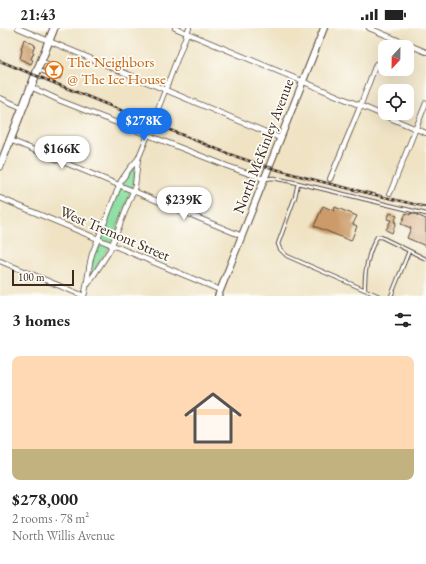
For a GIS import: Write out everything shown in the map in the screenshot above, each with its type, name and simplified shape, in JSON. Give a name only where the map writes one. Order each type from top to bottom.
[{"type":"main road","points":[[0,166],[2,155],[10,140],[54,28]]},
{"type":"street","points":[[18,28],[280,138]]},
{"type":"street","points":[[175,28],[188,31],[426,133]]},
{"type":"street","name":"North McKinley Avenue","points":[[219,293],[324,28]]},
{"type":"street","points":[[369,28],[426,52]]},
{"type":"street","points":[[156,114],[188,31]]},
{"type":"street","points":[[330,179],[376,64]]},
{"type":"street","points":[[31,87],[61,101],[264,180]]},
{"type":"street","points":[[0,98],[23,108]]},
{"type":"street","points":[[390,193],[426,103]]},
{"type":"street","points":[[87,285],[112,245],[133,191],[136,181],[138,159],[148,135]]},
{"type":"street","points":[[10,140],[242,236]]},
{"type":"street","points":[[0,261],[84,296],[90,263],[98,239],[120,185],[130,168],[138,159]]},
{"type":"street","name":"West Tremont Street","points":[[0,198],[112,245],[219,293]]},
{"type":"lane","points":[[38,70],[59,77],[62,69],[41,61]]},
{"type":"lane","points":[[264,180],[273,178],[298,183],[426,214]]},
{"type":"lane","points":[[298,183],[295,197],[278,244],[280,248],[287,256],[379,296]]},
{"type":"lane","points":[[365,290],[364,282],[371,246],[377,238],[381,237],[426,259]]},
{"type":"lane","points":[[391,296],[410,251]]},
{"type":"green space","points":[[133,166],[135,168],[134,183],[114,236],[92,274],[91,263],[94,254],[116,198]]},
{"type":"building","points":[[24,39],[35,45],[32,52],[34,52],[31,59],[33,60],[31,64],[20,59]]},
{"type":"building","points":[[323,206],[334,211],[335,207],[357,216],[353,224],[357,226],[351,241],[314,226]]},
{"type":"building","points":[[390,213],[397,216],[392,233],[386,230],[391,220],[387,219]]},
{"type":"building","points":[[406,213],[410,215],[410,213],[414,214],[426,219],[426,246],[407,238],[411,228],[401,224]]},
{"type":"railway","points":[[0,61],[229,154],[302,177],[426,207]]},
{"type":"place","name":"The Neighbors @ The Ice House","points":[[54,70]]}]
